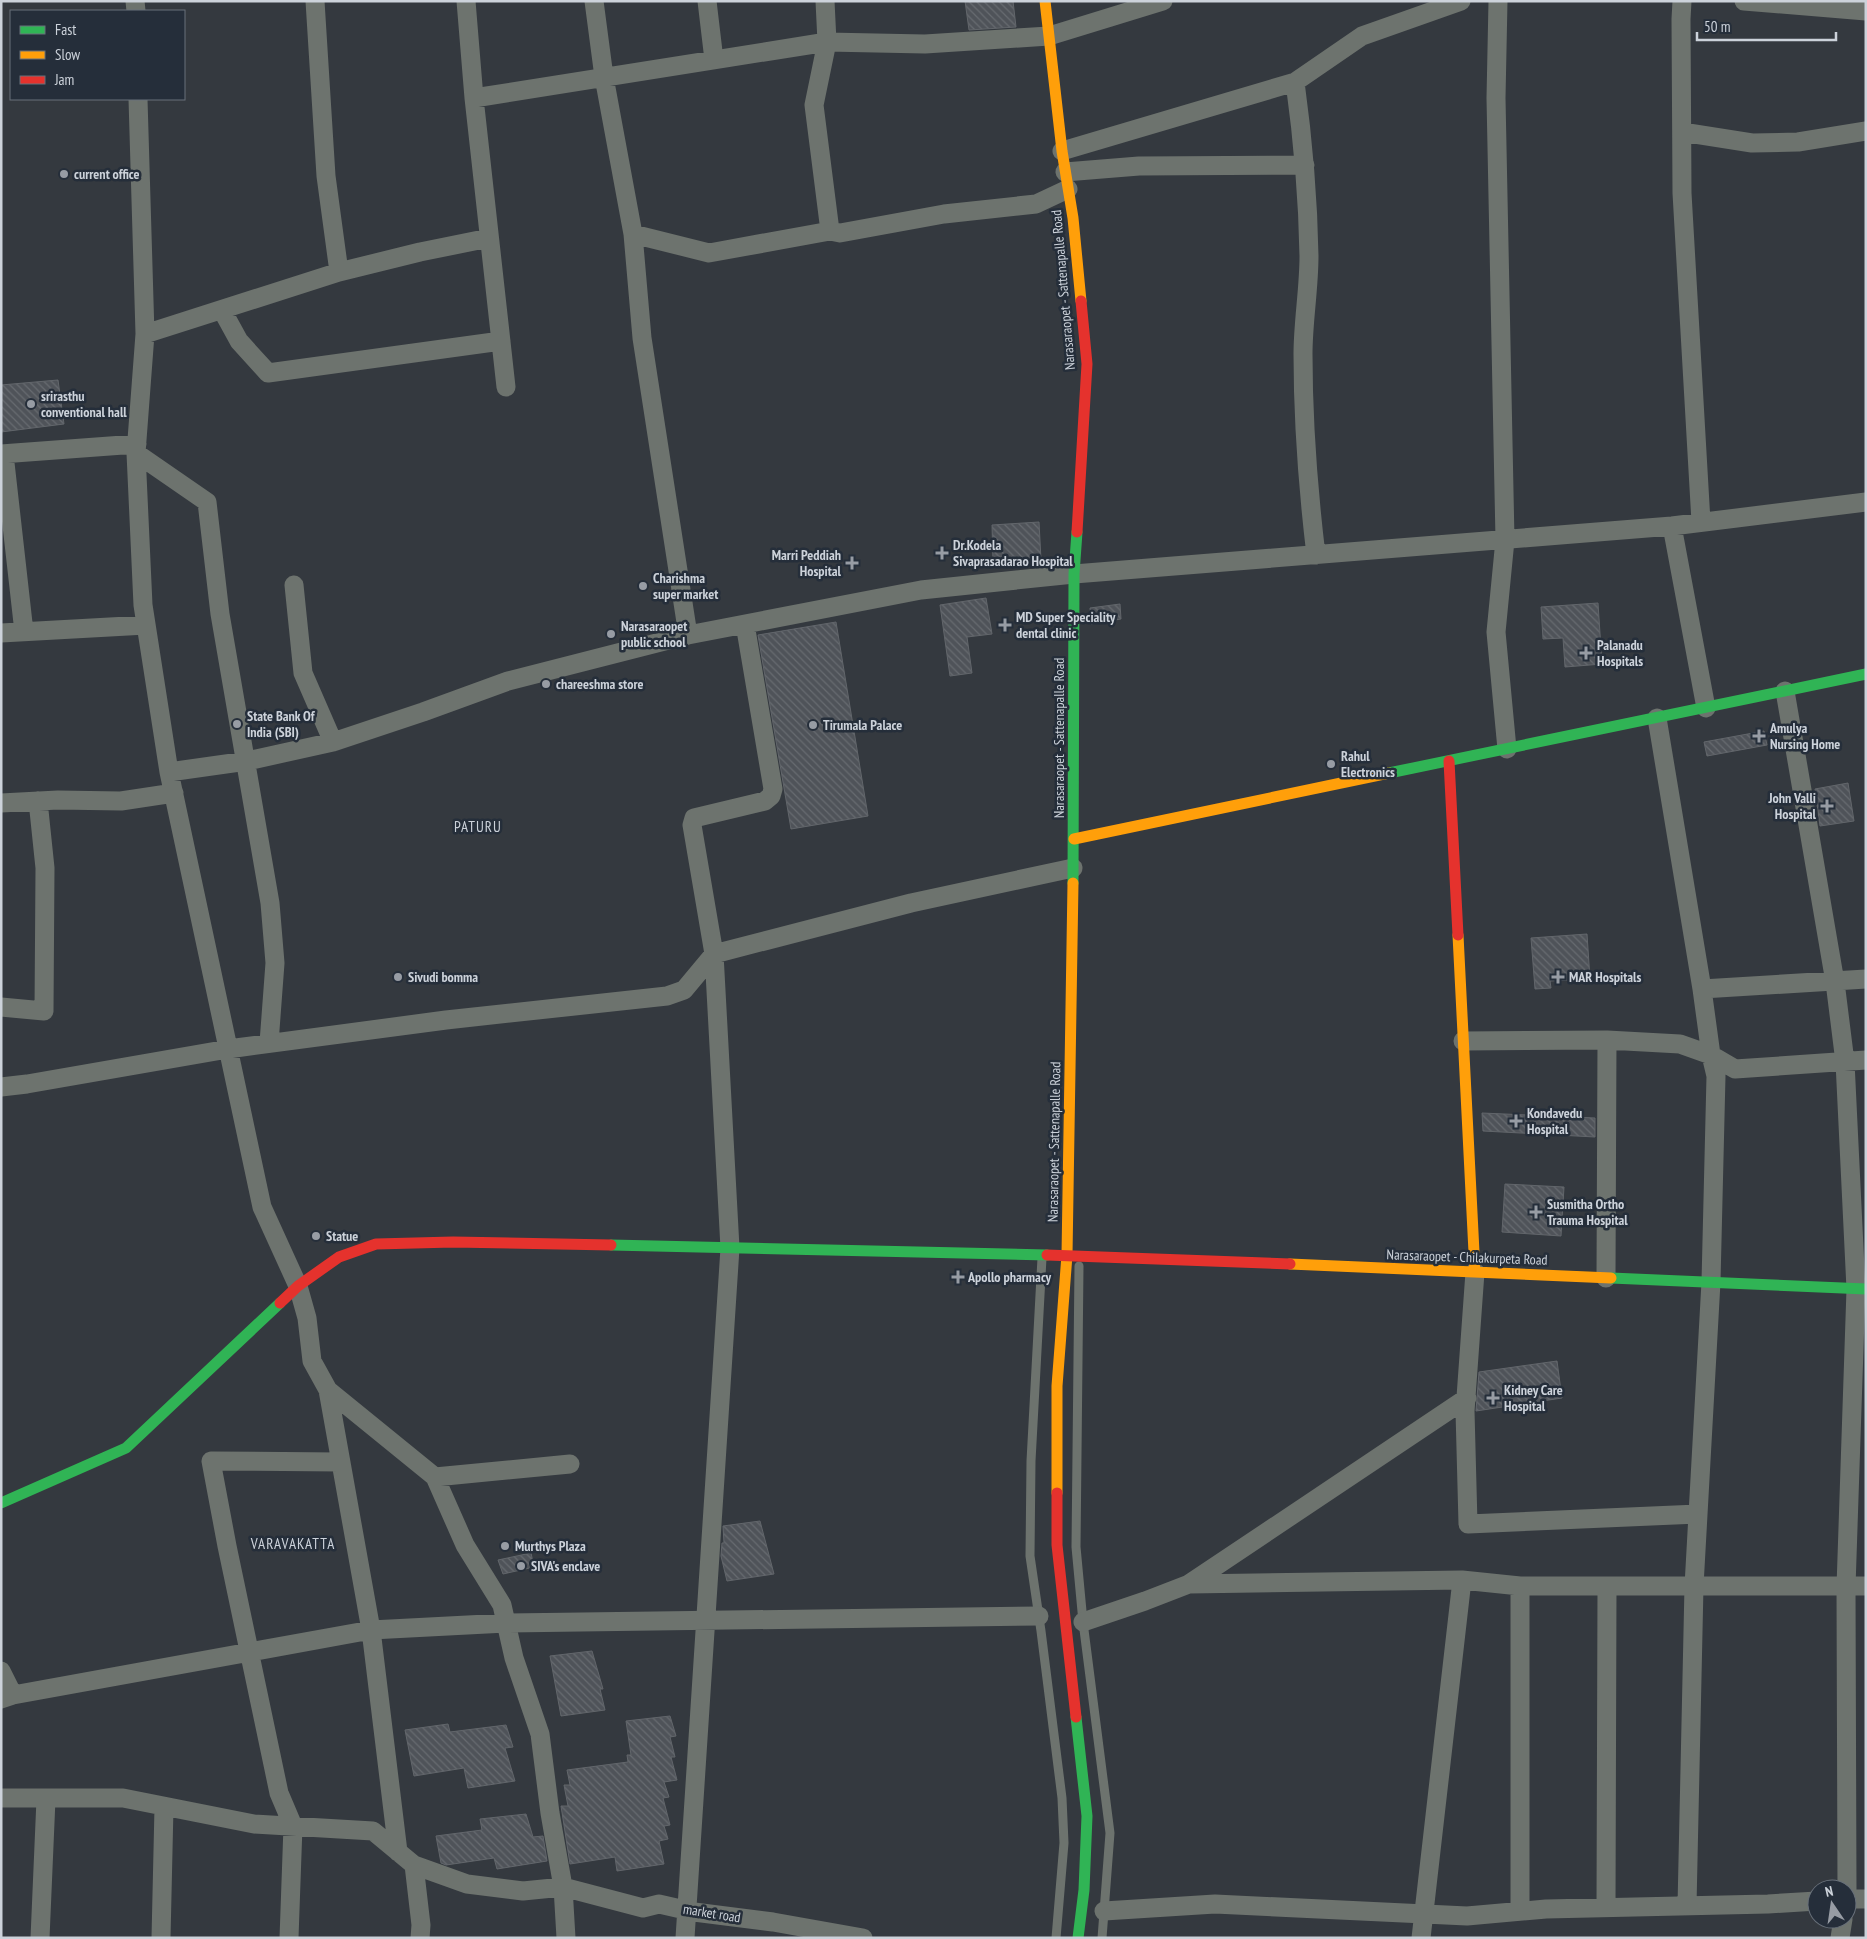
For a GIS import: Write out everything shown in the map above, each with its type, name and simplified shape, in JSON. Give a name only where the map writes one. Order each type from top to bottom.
[{"type":"main road","name":"Narasaraopet - Sattenapalle Road","points":[[1045,1],[1062,151],[1073,218],[1087,364],[1074,574],[1073,1255],[1058,1386],[1057,1545],[1086,1816],[1084,1890],[1078,1938]]},
{"type":"main road","points":[[1074,839],[1866,674]]},
{"type":"main road","points":[[1449,762],[1475,1272]]},
{"type":"main road","name":"Narasaraopet - Chilakurpeta Road","points":[[1,1503],[126,1448],[298,1286],[339,1256],[376,1244],[453,1242],[1043,1254],[1861,1289]]},
{"type":"street","points":[[315,1],[326,176],[339,272]]},
{"type":"street","points":[[466,1],[474,98],[506,388]]},
{"type":"street","points":[[594,1],[604,77],[633,234],[642,338],[688,636]]},
{"type":"street","points":[[706,1],[714,60]]},
{"type":"street","points":[[825,1],[827,42],[814,106],[830,230]]},
{"type":"street","points":[[474,98],[827,42],[925,44],[1049,36],[1163,1]]},
{"type":"street","points":[[1062,151],[1295,82],[1362,36],[1461,1]]},
{"type":"street","points":[[1498,1],[1496,98],[1505,540],[1496,632],[1507,749]]},
{"type":"street","points":[[1682,1],[1682,193],[1701,522]]},
{"type":"street","points":[[1744,1],[1866,11]]},
{"type":"street","points":[[1295,82],[1305,165],[1309,258],[1303,352],[1304,437],[1316,555]]},
{"type":"street","points":[[138,100],[145,334],[136,449],[143,605],[170,772],[262,1207],[298,1286],[307,1318],[312,1361],[328,1390],[371,1630],[398,1852]]},
{"type":"street","points":[[1682,132],[1752,143],[1798,142],[1866,131]]},
{"type":"street","points":[[633,234],[709,253],[830,230],[840,233],[944,214],[1036,204],[1066,180],[1139,166],[1305,165]]},
{"type":"street","points":[[145,334],[339,272],[420,252],[489,238]]},
{"type":"street","points":[[222,310],[239,341],[268,373],[501,341]]},
{"type":"street","points":[[24,632],[2,454],[136,449],[207,502],[220,614],[247,761],[271,920],[274,963],[269,1043]]},
{"type":"street","points":[[170,772],[247,761],[333,742],[423,712],[508,680],[688,636],[921,590],[1074,574],[1672,526],[1866,502]]},
{"type":"street","points":[[1672,526],[1706,708]]},
{"type":"street","points":[[294,585],[303,673],[333,742]]},
{"type":"street","points":[[685,1938],[730,1248],[714,954],[692,825],[694,818],[765,801],[771,796],[773,789],[745,624]]},
{"type":"street","points":[[1,633],[146,625]]},
{"type":"street","points":[[1786,691],[1835,982],[1845,1062],[1861,1289],[1846,1587],[1847,1879]]},
{"type":"street","points":[[1657,718],[1702,989],[1711,1055],[1716,1076],[1711,1282],[1694,1586],[1687,1906]]},
{"type":"street","points":[[1,803],[121,801],[174,792]]},
{"type":"street","points":[[1,1007],[44,1012],[45,868],[38,801]]},
{"type":"street","points":[[1,1087],[269,1043],[446,1020],[667,996],[684,990],[714,954],[911,903],[1073,868]]},
{"type":"street","points":[[1702,989],[1866,979]]},
{"type":"street","points":[[1463,1040],[1607,1040],[1680,1044],[1711,1055],[1735,1069],[1866,1060]]},
{"type":"street","points":[[1606,1278],[1607,1040]]},
{"type":"street","points":[[1475,1272],[1465,1411],[1468,1524],[1698,1514]]},
{"type":"street","points":[[328,1390],[435,1477],[465,1545],[502,1605],[514,1658],[540,1734],[550,1814],[563,1888],[566,1938]]},
{"type":"street","points":[[1083,1622],[1145,1602],[1189,1584],[1467,1398]]},
{"type":"street","points":[[289,1938],[293,1826],[279,1793],[211,1461],[340,1462]]},
{"type":"street","points":[[435,1477],[570,1464]]},
{"type":"street","points":[[1189,1584],[1462,1580],[1520,1586],[1866,1586]]},
{"type":"street","points":[[1421,1938],[1462,1580]]},
{"type":"street","points":[[1520,1586],[1520,1911]]},
{"type":"street","points":[[1606,1907],[1608,1587]]},
{"type":"street","points":[[1,1671],[7,1697],[371,1630],[506,1623],[1039,1616]]},
{"type":"street","points":[[1,1798],[123,1798],[164,1808],[254,1824],[373,1831],[414,1866],[421,1925],[420,1938]]},
{"type":"street","points":[[40,1938],[46,1799]]},
{"type":"street","points":[[161,1938],[164,1808]]},
{"type":"street","name":"market road","points":[[414,1866],[467,1884],[523,1891],[563,1888],[643,1908],[658,1904],[694,1912],[773,1922],[862,1938]]},
{"type":"street","points":[[1104,1911],[1215,1904],[1467,1916],[1546,1908],[1807,1902]]},
{"type":"lane","points":[[1043,1254],[1031,1461],[1030,1556],[1062,1807],[1064,1843],[1056,1938]]},
{"type":"lane","points":[[1073,1255],[1076,1547],[1083,1622],[1110,1833],[1102,1938]]},
{"type":"building","points":[[965,1],[1013,1],[1016,27],[969,30]]},
{"type":"building","name":"srirasthu conventional hall","points":[[58,380],[64,424],[1,432],[1,385]]},
{"type":"building","points":[[1039,522],[1041,560],[993,562],[992,525]]},
{"type":"building","points":[[986,598],[992,634],[967,637],[972,673],[950,676],[940,605]]},
{"type":"building","points":[[1598,603],[1602,664],[1565,667],[1563,638],[1543,639],[1541,607]]},
{"type":"building","points":[[1120,604],[1121,619],[1091,624],[1090,608]]},
{"type":"building","name":"Tirumala Palace","points":[[836,622],[868,816],[791,829],[758,635]]},
{"type":"building","points":[[1764,731],[1767,745],[1707,756],[1704,742]]},
{"type":"building","points":[[1848,783],[1854,821],[1820,826],[1815,789]]},
{"type":"building","points":[[1587,934],[1590,979],[1550,981],[1551,988],[1535,989],[1531,938]]},
{"type":"building","points":[[1482,1113],[1595,1118],[1595,1137],[1483,1131]]},
{"type":"building","points":[[1505,1184],[1564,1187],[1561,1236],[1502,1232]]},
{"type":"building","points":[[1557,1361],[1562,1398],[1476,1411],[1479,1372]]},
{"type":"building","points":[[760,1521],[774,1574],[727,1581],[721,1556],[722,1543],[724,1543],[723,1526]]},
{"type":"building","name":"SIVA's enclave","points":[[531,1553],[534,1567],[503,1574],[498,1560]]},
{"type":"building","points":[[592,1651],[603,1689],[600,1689],[605,1710],[561,1716],[550,1656]]},
{"type":"building","points":[[670,1716],[676,1736],[670,1737],[675,1757],[671,1757],[677,1780],[664,1782],[669,1797],[663,1798],[670,1825],[664,1826],[668,1839],[659,1841],[664,1864],[617,1871],[615,1857],[570,1864],[561,1806],[568,1806],[564,1785],[570,1785],[567,1770],[628,1762],[627,1755],[631,1755],[626,1721]]},
{"type":"building","points":[[448,1724],[450,1732],[506,1725],[513,1747],[505,1748],[515,1781],[468,1788],[464,1768],[414,1776],[405,1730]]},
{"type":"building","points":[[526,1814],[533,1837],[543,1836],[547,1861],[497,1869],[494,1858],[446,1865],[441,1863],[436,1836],[482,1830],[480,1819]]},
{"type":"traffic: fast","points":[[1073,883],[1074,574],[1077,532]]},
{"type":"traffic: fast","points":[[1389,773],[1866,674]]},
{"type":"traffic: fast","points":[[611,1245],[1047,1255]]},
{"type":"traffic: fast","points":[[1611,1278],[1866,1289]]},
{"type":"traffic: fast","points":[[1,1503],[126,1448],[280,1303]]},
{"type":"traffic: fast","points":[[1076,1717],[1087,1816],[1084,1890],[1078,1938]]},
{"type":"traffic: slow","points":[[1045,1],[1062,151],[1073,218],[1081,301]]},
{"type":"traffic: slow","points":[[1074,839],[1389,773]]},
{"type":"traffic: slow","points":[[1067,1255],[1073,883]]},
{"type":"traffic: slow","points":[[1458,935],[1475,1272]]},
{"type":"traffic: slow","points":[[1057,1493],[1057,1386],[1067,1255]]},
{"type":"traffic: slow","points":[[1290,1264],[1611,1278]]},
{"type":"traffic: jam","points":[[1077,532],[1087,364],[1081,301]]},
{"type":"traffic: jam","points":[[1449,761],[1458,935]]},
{"type":"traffic: jam","points":[[280,1303],[298,1286],[339,1257],[376,1244],[453,1242],[611,1245]]},
{"type":"traffic: jam","points":[[1047,1255],[1290,1264]]},
{"type":"traffic: jam","points":[[1057,1493],[1057,1545],[1076,1717]]},
{"type":"place","name":"current office","points":[[64,174]]},
{"type":"place","name":"srirasthu conventional hall","points":[[31,404]]},
{"type":"place","name":"Dr.Kodela Sivaprasadarao Hospital","points":[[942,553]]},
{"type":"place","name":"Marri Peddiah Hospital","points":[[852,563]]},
{"type":"place","name":"Charishma super market","points":[[643,586]]},
{"type":"place","name":"MD Super Speciality dental clinic","points":[[1005,625]]},
{"type":"place","name":"Narasaraopet public school","points":[[611,634]]},
{"type":"place","name":"Palanadu Hospitals","points":[[1586,653]]},
{"type":"place","name":"chareeshma store","points":[[546,684]]},
{"type":"place","name":"State Bank Of India (SBI)","points":[[237,724]]},
{"type":"place","name":"Tirumala Palace","points":[[813,725]]},
{"type":"place","name":"Amulya Nursing Home","points":[[1759,736]]},
{"type":"place","name":"Rahul Electronics","points":[[1331,764]]},
{"type":"place","name":"John Valli Hospital","points":[[1827,806]]},
{"type":"place","name":"Sivudi bomma","points":[[398,977]]},
{"type":"place","name":"MAR Hospitals","points":[[1558,977]]},
{"type":"place","name":"Kondavedu Hospital","points":[[1516,1121]]},
{"type":"place","name":"Susmitha Ortho Trauma Hospital","points":[[1536,1212]]},
{"type":"place","name":"Statue","points":[[316,1236]]},
{"type":"place","name":"Apollo pharmacy","points":[[958,1277]]},
{"type":"place","name":"Kidney Care Hospital","points":[[1493,1398]]},
{"type":"place","name":"Murthys Plaza","points":[[505,1546]]},
{"type":"place","name":"SIVA's enclave","points":[[521,1566]]},
{"type":"district","name":"PATURU","points":[[478,826]]},
{"type":"district","name":"VARAVAKATTA","points":[[293,1543]]}]
